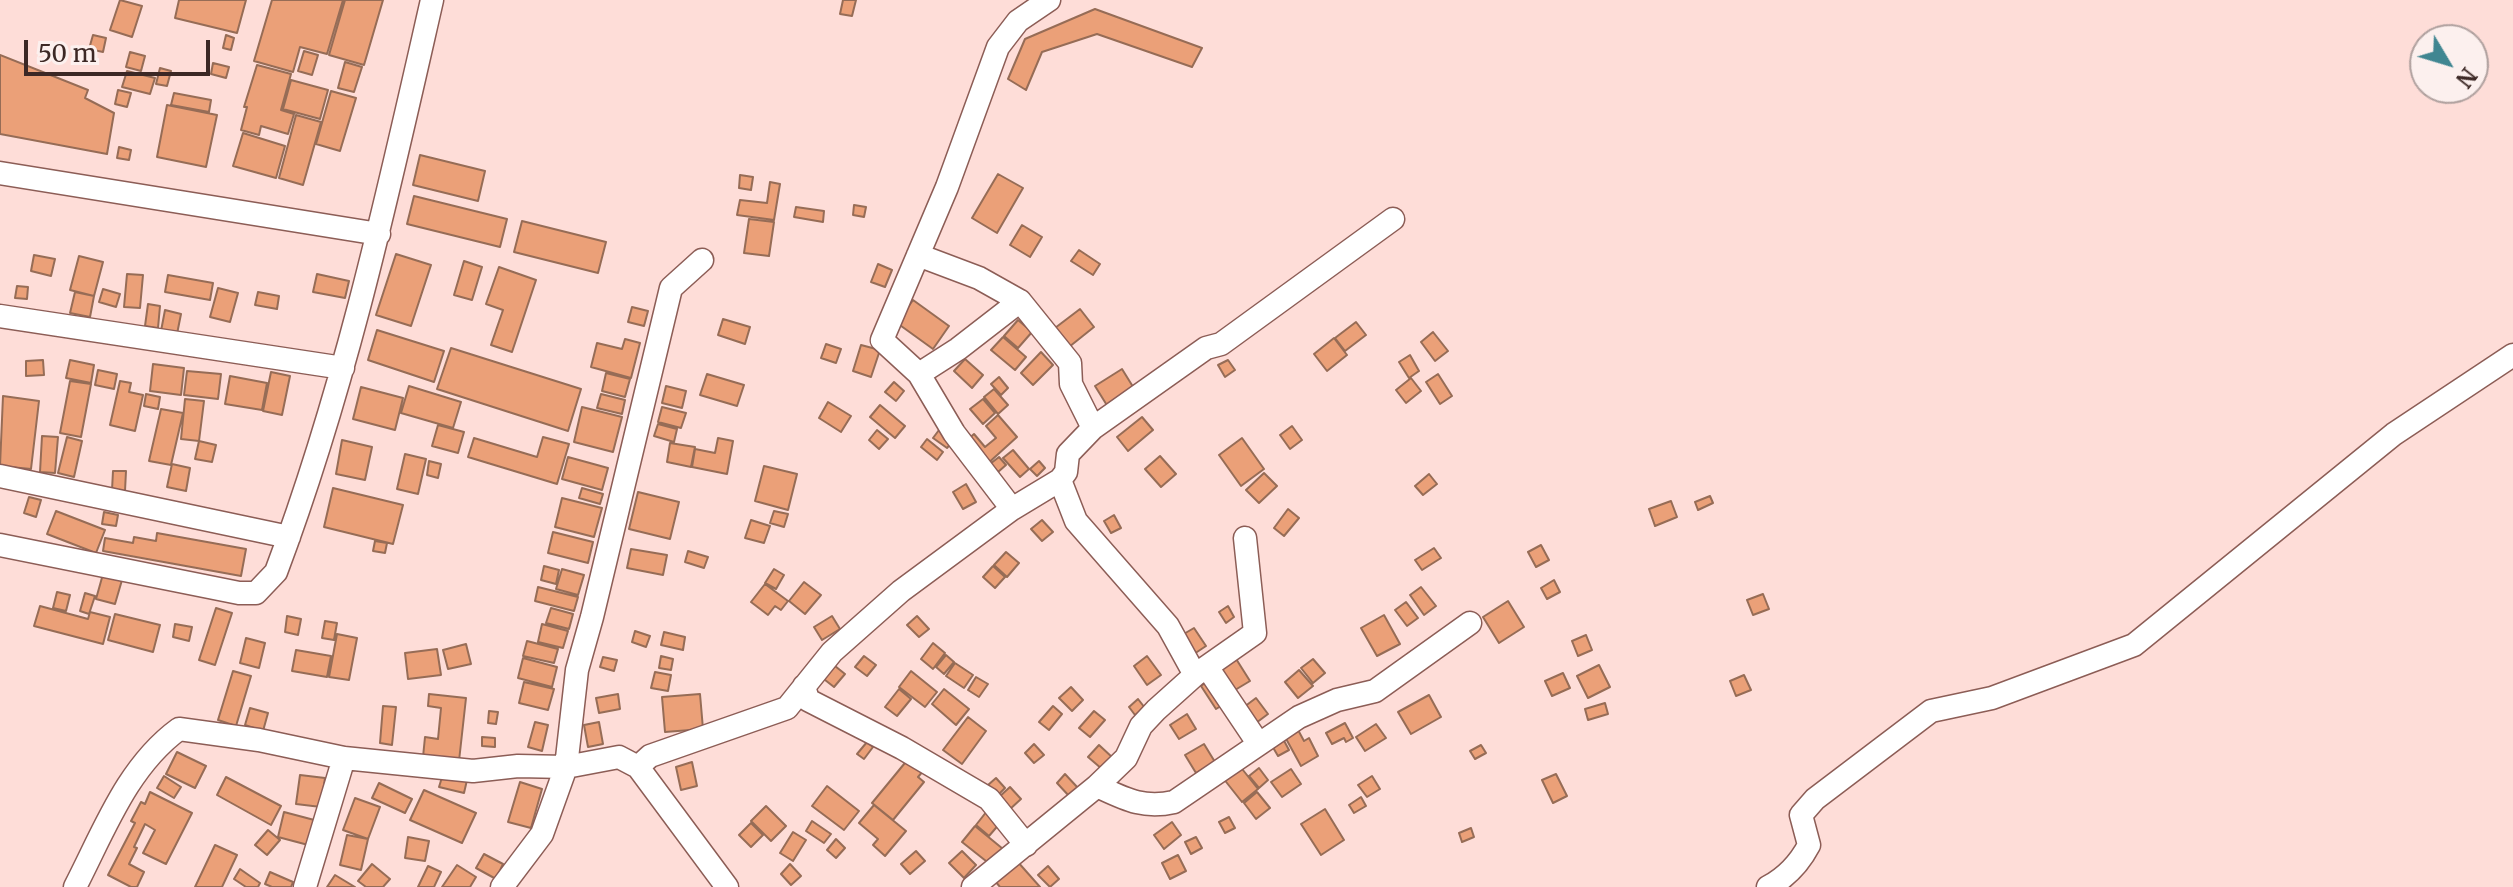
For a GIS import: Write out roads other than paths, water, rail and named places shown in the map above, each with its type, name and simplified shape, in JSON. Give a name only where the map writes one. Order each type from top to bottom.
[{"type":"street","points":[[0,545],[239,593],[256,593],[276,572],[343,368],[379,234],[432,0]]},
{"type":"street","points":[[1012,509],[954,433],[919,374],[882,340],[958,160],[998,47],[1018,21],[1049,0]]},
{"type":"street","points":[[0,173],[379,234]]},
{"type":"street","points":[[638,767],[650,756],[787,708],[832,652],[901,591],[1012,509],[1060,480],[1066,472],[1068,454],[1093,428],[1206,348],[1221,344],[1393,219]]},
{"type":"street","points":[[918,255],[979,278],[1020,301],[1070,363],[1071,384],[1093,428]]},
{"type":"street","points":[[502,887],[542,834],[566,767],[577,670],[671,288],[702,260]]},
{"type":"street","points":[[919,374],[958,349],[1020,301]]},
{"type":"street","points":[[0,316],[343,368]]},
{"type":"street","points":[[1768,887],[1800,862],[1809,845],[1801,815],[1815,799],[1931,711],[1992,698],[2134,645],[2394,434],[2513,355]]},
{"type":"street","points":[[0,476],[289,537]]},
{"type":"street","points":[[1060,480],[1076,521],[1168,626],[1258,743]]},
{"type":"street","points":[[973,887],[1097,786],[1126,758],[1141,726],[1201,671],[1255,633],[1245,538]]},
{"type":"street","points":[[1097,786],[1130,801],[1155,806],[1174,802],[1299,717],[1337,700],[1375,691],[1470,623]]},
{"type":"street","points":[[804,686],[808,700],[902,748],[989,799],[1026,845]]},
{"type":"street","points":[[75,887],[131,778],[156,746],[179,729],[259,740],[344,758],[473,771],[518,766],[566,767],[619,757],[638,767],[727,887]]},
{"type":"street","points":[[305,887],[344,758]]}]
